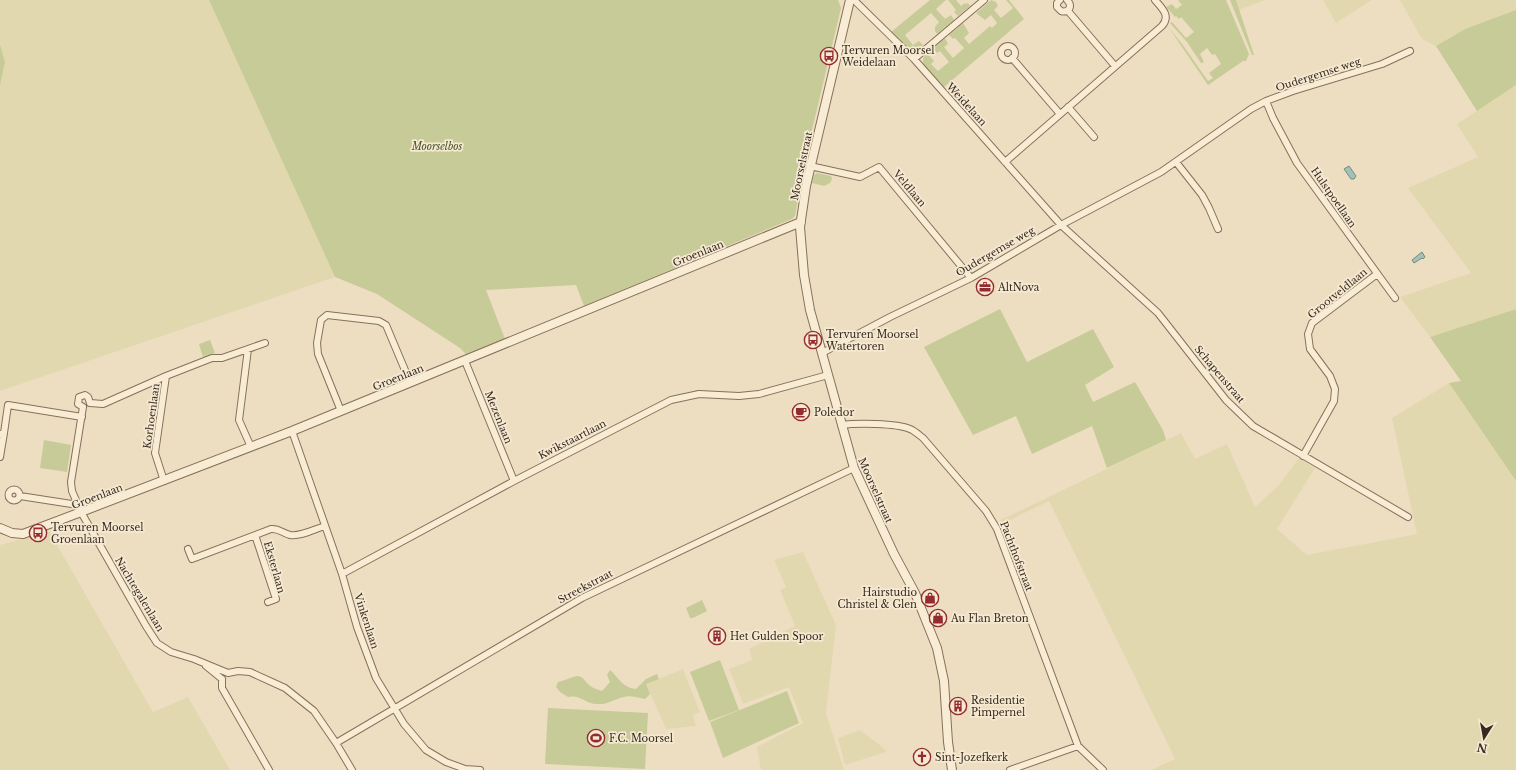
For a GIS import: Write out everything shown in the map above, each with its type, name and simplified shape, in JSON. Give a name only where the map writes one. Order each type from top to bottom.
[{"type":"street","name":"Moorselstraat","points":[[850,0],[810,166],[801,222],[805,285],[810,310],[854,468],[894,554],[915,592],[937,648],[944,682],[948,742],[952,770]]},
{"type":"street","name":"Weidelaan","points":[[854,0],[914,60],[1061,225]]},
{"type":"street","points":[[914,60],[984,0]]},
{"type":"street","points":[[1060,0],[1057,3],[1058,9],[1062,12],[1068,11]]},
{"type":"street","points":[[1067,0],[1070,4],[1068,11]]},
{"type":"street","points":[[1005,162],[1162,26],[1165,22],[1166,13],[1155,0]]},
{"type":"street","points":[[1068,11],[1115,66]]},
{"type":"street","name":"Oudergemse weg","points":[[822,353],[890,317],[971,278],[1061,225],[1161,172],[1266,101],[1293,91],[1382,64],[1410,51]]},
{"type":"street","points":[[1012,58],[1060,114]]},
{"type":"street","name":"Hulstpoellaan","points":[[1266,101],[1273,118],[1298,163],[1395,298]]},
{"type":"street","points":[[1068,107],[1094,137]]},
{"type":"street","points":[[1176,162],[1196,186],[1209,208],[1218,229]]},
{"type":"street","name":"Veldlaan","points":[[810,166],[860,177],[879,167],[971,278]]},
{"type":"street","name":"Groenlaan","points":[[0,528],[12,534],[24,534],[80,509],[164,481],[292,431],[801,222]]},
{"type":"street","name":"Schapenstraat","points":[[1061,225],[1140,295],[1158,313],[1226,400],[1253,426],[1408,517]]},
{"type":"street","name":"Grootveldlaan","points":[[1303,456],[1334,401],[1335,389],[1330,376],[1310,349],[1308,334],[1312,323],[1377,274]]},
{"type":"street","points":[[341,411],[318,354],[317,343],[321,320],[328,315],[379,321],[386,325],[410,382]]},
{"type":"street","name":"Korhoenlaan","points":[[90,403],[103,404],[166,376],[212,358],[222,358],[265,343]]},
{"type":"street","points":[[248,349],[239,420],[251,447]]},
{"type":"street","name":"Mezenlaan","points":[[465,360],[514,480]]},
{"type":"street","name":"Kwikstaartlaan","points":[[342,574],[514,480],[671,400],[699,394],[739,396],[759,394],[828,374]]},
{"type":"street","name":"Korhoenlaan","points":[[164,481],[155,453],[166,376]]},
{"type":"street","points":[[82,395],[88,396],[90,403],[83,407],[78,404],[79,397],[82,395]]},
{"type":"street","points":[[0,457],[2,434],[8,405],[82,417]]},
{"type":"street","name":"Nachtegalenlaan","points":[[83,407],[71,482],[72,491],[80,509],[146,626],[158,642],[171,652],[202,662],[228,673],[238,671],[250,672],[285,688],[314,711],[352,770]]},
{"type":"street","name":"Pachthofstraat","points":[[841,425],[884,425],[911,429],[923,438],[986,511],[997,529],[1078,746],[1103,770]]},
{"type":"street","name":"Vinkenlaan","points":[[292,431],[342,574],[357,627],[376,678],[404,724],[426,750],[452,765],[465,769],[480,770]]},
{"type":"street","name":"Streekstraat","points":[[336,743],[582,598],[854,468]]},
{"type":"street","points":[[20,496],[80,509]]},
{"type":"street","points":[[188,548],[192,559],[276,528],[289,535],[295,535],[325,526]]},
{"type":"street","name":"Eksterlaan","points":[[255,535],[276,599],[268,602]]},
{"type":"street","name":"Nachtegalenlaan","points":[[202,662],[222,679]]},
{"type":"street","points":[[228,673],[222,679],[222,688],[269,770]]},
{"type":"street","points":[[1010,770],[1078,746]]},
{"type":"shaded area","points":[[0,0],[209,0],[335,277],[0,391],[0,86],[5,62],[0,44]]},
{"type":"shaded area","points":[[1236,0],[1265,0],[1239,10]]},
{"type":"shaded area","points":[[1323,0],[1372,0],[1336,23]]},
{"type":"shaded area","points":[[1400,0],[1516,0],[1516,10],[1465,29],[1436,46],[1422,39]]},
{"type":"shaded area","points":[[1516,85],[1516,309],[1430,337],[1400,297],[1471,273],[1408,188],[1478,157],[1457,124]]},
{"type":"shaded area","points":[[1449,383],[1516,481],[1516,770],[1151,770],[1175,759],[1049,501],[1000,525],[999,521],[1181,433],[1195,459],[1227,444],[1255,507],[1279,485],[1299,458],[1315,468],[1277,529],[1307,555],[1417,534],[1392,418]]},
{"type":"shaded area","points":[[49,531],[153,712],[188,697],[230,770],[0,770],[0,545]]},
{"type":"shaded area","points":[[803,552],[836,625],[826,713],[844,770],[761,770],[757,747],[803,723],[789,687],[743,704],[729,669],[752,660],[749,649],[795,626],[780,590],[786,587],[774,560]]},
{"type":"shaded area","points":[[683,669],[700,712],[693,715],[696,726],[666,729],[646,684]]},
{"type":"shaded area","points":[[860,730],[885,749],[886,752],[845,765],[838,738]]},
{"type":"green space","name":"Moorselbos","points":[[209,0],[838,0],[841,8],[807,151],[795,216],[792,219],[584,306],[576,285],[486,290],[505,339],[466,354],[460,348],[377,294],[335,277]]},
{"type":"green space","points":[[930,0],[946,0],[936,9],[945,19],[951,15],[954,20],[937,34],[935,27],[939,22],[931,13],[905,35],[913,45],[919,41],[923,45],[916,50],[908,49],[891,32]]},
{"type":"green space","points":[[948,0],[956,0],[961,6],[968,3],[970,6],[958,16],[954,12],[956,10]]},
{"type":"green space","points":[[991,0],[996,2],[998,6],[994,10],[1001,18],[1013,8],[1006,0],[1009,0],[1024,19],[944,87],[924,65],[924,57],[927,53],[934,61],[931,64],[938,71],[949,62],[940,51],[937,53],[933,48],[945,38],[948,44],[944,47],[953,58],[964,48],[955,38],[953,39],[949,35],[963,23],[969,33],[964,38],[969,44],[990,26],[992,28],[997,23],[991,15],[985,20],[976,13]]},
{"type":"green space","points":[[1178,0],[1226,0],[1249,54],[1246,61],[1243,61],[1208,85],[1169,28],[1208,81],[1213,78],[1209,73],[1221,64],[1215,54],[1212,55],[1207,48],[1200,54],[1204,62],[1201,63],[1187,42],[1170,23],[1172,22],[1186,38],[1194,32],[1181,17],[1179,19],[1176,16],[1175,17],[1166,7],[1172,4],[1176,9],[1182,5]]},
{"type":"green space","points":[[1230,0],[1236,0],[1254,55],[1252,55]]},
{"type":"green space","points":[[1516,10],[1516,85],[1477,111],[1436,46],[1465,29]]},
{"type":"green space","points":[[0,44],[5,62],[0,86]]},
{"type":"green space","points":[[817,173],[831,176],[832,179],[830,183],[824,186],[812,183],[814,175]]},
{"type":"green space","points":[[1000,309],[1027,362],[1093,329],[1114,367],[1085,385],[1093,402],[1135,382],[1163,430],[1166,440],[1107,468],[1092,426],[1032,454],[1016,416],[973,435],[924,347]]},
{"type":"green space","points":[[1516,309],[1516,481],[1449,383],[1461,381],[1430,337]]},
{"type":"green space","points":[[210,340],[215,353],[203,357],[199,344]]},
{"type":"green space","points":[[44,440],[71,445],[67,472],[40,468]]},
{"type":"green space","points":[[702,600],[707,611],[690,618],[686,608]]},
{"type":"green space","points":[[720,660],[739,710],[709,721],[690,672]]},
{"type":"green space","points":[[610,670],[624,685],[636,689],[646,679],[657,674],[659,679],[646,684],[650,694],[645,699],[626,696],[601,704],[593,704],[572,696],[568,697],[560,692],[556,687],[558,682],[579,676],[592,687],[602,691],[610,682],[607,675]]},
{"type":"green space","points":[[787,691],[799,723],[723,758],[710,722]]},
{"type":"green space","name":"F.C. Moorsel","points":[[548,708],[648,713],[645,769],[545,764]]},
{"type":"water","points":[[1349,166],[1356,176],[1354,179],[1351,179],[1344,169]]},
{"type":"water","points":[[1422,252],[1425,257],[1414,263],[1412,260]]},
{"type":"place","name":"Tervuren Moorsel Weidelaan","points":[[829,56]]},
{"type":"place","name":"AltNova","points":[[985,287]]},
{"type":"place","name":"Tervuren Moorsel Watertoren","points":[[813,340]]},
{"type":"place","name":"Poledor","points":[[801,412]]},
{"type":"place","name":"Tervuren Moorsel Groenlaan","points":[[38,533]]},
{"type":"place","name":"Hairstudio Christel & Glen","points":[[930,598]]},
{"type":"place","name":"Au Flan Breton","points":[[938,618]]},
{"type":"place","name":"Het Gulden Spoor","points":[[717,636]]},
{"type":"place","name":"Residentie Pimpernel","points":[[958,706]]},
{"type":"place","name":"F.C. Moorsel","points":[[596,738]]},
{"type":"place","name":"Sint-Jozefkerk","points":[[922,757]]}]
